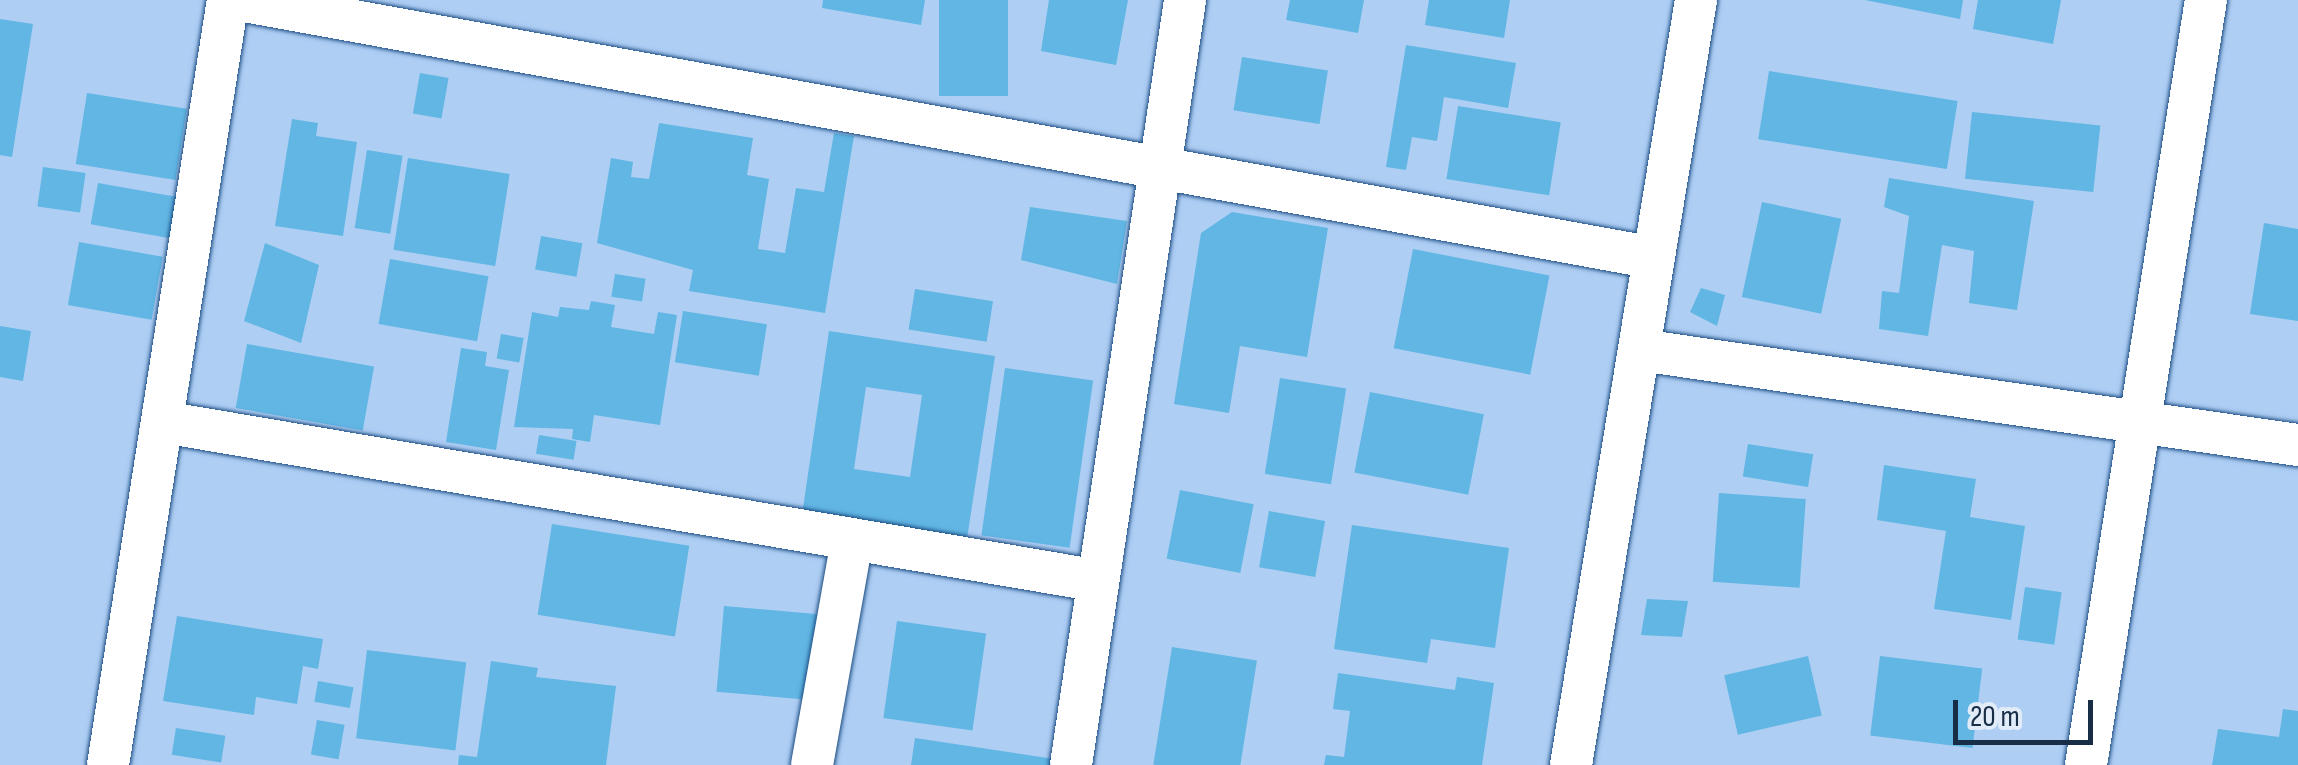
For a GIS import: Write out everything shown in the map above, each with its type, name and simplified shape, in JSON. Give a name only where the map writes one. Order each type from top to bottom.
[{"type":"street","points":[[108,765],[228,0]]},
{"type":"street","points":[[240,0],[405,14],[1156,166],[1654,258]]},
{"type":"street","points":[[1071,765],[1094,580],[1185,0]]},
{"type":"street","points":[[1571,765],[1696,0]]},
{"type":"street","points":[[2086,765],[2206,0]]},
{"type":"street","points":[[1640,350],[2298,445]]},
{"type":"street","points":[[164,422],[851,545],[1094,580]]},
{"type":"street","points":[[812,765],[851,545]]},
{"type":"building","points":[[823,0],[925,0],[921,25],[822,8]]},
{"type":"building","points":[[939,0],[1008,0],[1008,96],[939,96]]},
{"type":"building","points":[[1049,0],[1128,0],[1116,65],[1041,51]]},
{"type":"building","points":[[1290,0],[1364,0],[1358,33],[1286,20]]},
{"type":"building","points":[[1429,0],[1510,0],[1504,38],[1425,25]]},
{"type":"building","points":[[1865,0],[1963,0],[1960,19]]},
{"type":"building","points":[[1978,0],[2061,0],[2053,44],[1973,29]]},
{"type":"building","points":[[0,19],[33,24],[12,157],[0,155]]},
{"type":"building","points":[[1406,45],[1516,63],[1508,108],[1444,97],[1437,141],[1412,137],[1406,170],[1386,167]]},
{"type":"building","points":[[1242,57],[1328,71],[1319,124],[1234,110]]},
{"type":"building","points":[[1769,71],[1958,101],[1947,169],[1758,139]]},
{"type":"building","points":[[420,73],[449,78],[441,118],[413,113]]},
{"type":"building","points":[[87,93],[187,109],[175,180],[76,164]]},
{"type":"building","points":[[1458,106],[1561,122],[1549,195],[1446,179]]},
{"type":"building","points":[[1972,112],[2100,125],[2093,192],[1965,179]]},
{"type":"building","points":[[292,119],[318,123],[316,136],[357,142],[343,236],[275,226]]},
{"type":"building","points":[[659,123],[753,138],[747,175],[769,179],[758,249],[785,253],[796,188],[824,192],[834,133],[854,136],[825,313],[689,291],[693,270],[597,243],[611,158],[633,162],[631,177],[649,179]]},
{"type":"building","points":[[367,150],[403,156],[390,234],[355,228]]},
{"type":"building","points":[[408,158],[510,174],[495,266],[393,250]]},
{"type":"building","points":[[43,167],[86,173],[80,213],[37,207]]},
{"type":"building","points":[[1889,178],[2034,201],[2017,310],[1969,303],[1974,251],[1942,245],[1928,336],[1879,329],[1882,291],[1899,293],[1909,216],[1884,207]]},
{"type":"building","points":[[98,183],[179,197],[171,239],[91,224]]},
{"type":"building","points":[[1762,202],[1841,219],[1821,314],[1742,297]]},
{"type":"building","points":[[1030,207],[1127,221],[1117,284],[1021,260]]},
{"type":"building","points":[[1232,212],[1328,228],[1307,357],[1240,346],[1229,413],[1174,404],[1201,233]]},
{"type":"building","points":[[2264,223],[2298,229],[2298,321],[2250,314]]},
{"type":"building","points":[[541,236],[582,243],[576,277],[535,269]]},
{"type":"building","points":[[79,242],[163,257],[152,320],[68,305]]},
{"type":"building","points":[[265,243],[319,265],[301,343],[244,321]]},
{"type":"building","points":[[1413,249],[1549,276],[1530,375],[1394,348]]},
{"type":"building","points":[[390,259],[488,276],[477,341],[379,324]]},
{"type":"building","points":[[615,274],[646,279],[642,302],[611,297]]},
{"type":"building","points":[[1701,288],[1725,295],[1717,326],[1690,312]]},
{"type":"building","points":[[915,289],[993,301],[987,342],[909,329]]},
{"type":"building","points":[[591,301],[615,305],[611,327],[654,334],[658,312],[677,315],[660,425],[594,415],[590,442],[572,439],[573,429],[514,427],[532,312],[558,317],[560,307],[589,310]]},
{"type":"building","points":[[683,311],[767,324],[759,376],[675,362]]},
{"type":"building","points":[[0,326],[31,331],[23,381],[0,377]]},
{"type":"building","points":[[829,331],[995,356],[967,539],[802,515]],"holes":[[[866,387],[922,395],[910,477],[854,469]]]},
{"type":"building","points":[[501,334],[524,338],[519,363],[497,359]]},
{"type":"building","points":[[247,344],[374,366],[363,430],[236,408]]},
{"type":"building","points":[[461,348],[487,352],[485,366],[509,370],[496,450],[446,442]]},
{"type":"building","points":[[1005,368],[1093,380],[1070,548],[981,535]]},
{"type":"building","points":[[1280,378],[1346,388],[1331,484],[1265,474]]},
{"type":"building","points":[[1370,392],[1484,414],[1468,495],[1354,472]]},
{"type":"building","points":[[539,435],[577,441],[574,460],[536,454]]},
{"type":"building","points":[[1748,444],[1813,454],[1808,487],[1743,477]]},
{"type":"building","points":[[1884,465],[1976,479],[1970,517],[2025,526],[2011,620],[1934,609],[1946,531],[1877,520]]},
{"type":"building","points":[[1180,490],[1254,504],[1240,573],[1167,559]]},
{"type":"building","points":[[1719,493],[1806,499],[1800,588],[1713,582]]},
{"type":"building","points":[[1269,511],[1325,521],[1315,577],[1259,567]]},
{"type":"building","points":[[552,524],[689,546],[675,637],[538,615]]},
{"type":"building","points":[[1352,525],[1509,548],[1495,648],[1431,639],[1427,663],[1334,649]]},
{"type":"building","points":[[2025,587],[2062,592],[2054,645],[2018,639]]},
{"type":"building","points":[[1647,599],[1688,601],[1682,637],[1641,635]]},
{"type":"building","points":[[724,606],[819,614],[811,700],[717,692]]},
{"type":"building","points":[[177,616],[323,639],[318,669],[303,666],[297,704],[256,697],[254,715],[163,701]]},
{"type":"building","points":[[897,621],[986,634],[972,731],[883,718]]},
{"type":"building","points":[[1172,647],[1257,660],[1240,765],[1153,765]]},
{"type":"building","points":[[367,650],[466,662],[455,751],[356,738]]},
{"type":"building","points":[[1808,656],[1822,715],[1738,735],[1724,675]]},
{"type":"building","points":[[1880,656],[1982,669],[1972,748],[1870,735]]},
{"type":"building","points":[[491,661],[538,668],[536,677],[616,686],[606,765],[458,765],[459,755],[477,757]]},
{"type":"building","points":[[1338,673],[1455,690],[1457,677],[1494,683],[1482,765],[1324,765],[1326,755],[1344,757],[1350,711],[1333,709]]},
{"type":"building","points":[[318,681],[353,687],[350,708],[314,702]]},
{"type":"building","points":[[2283,709],[2298,711],[2298,765],[2212,765],[2218,729],[2279,737]]},
{"type":"building","points":[[317,720],[345,725],[338,759],[311,754]]},
{"type":"building","points":[[176,728],[225,736],[221,762],[172,755]]},
{"type":"building","points":[[915,738],[1061,760],[1060,765],[911,765]]}]
